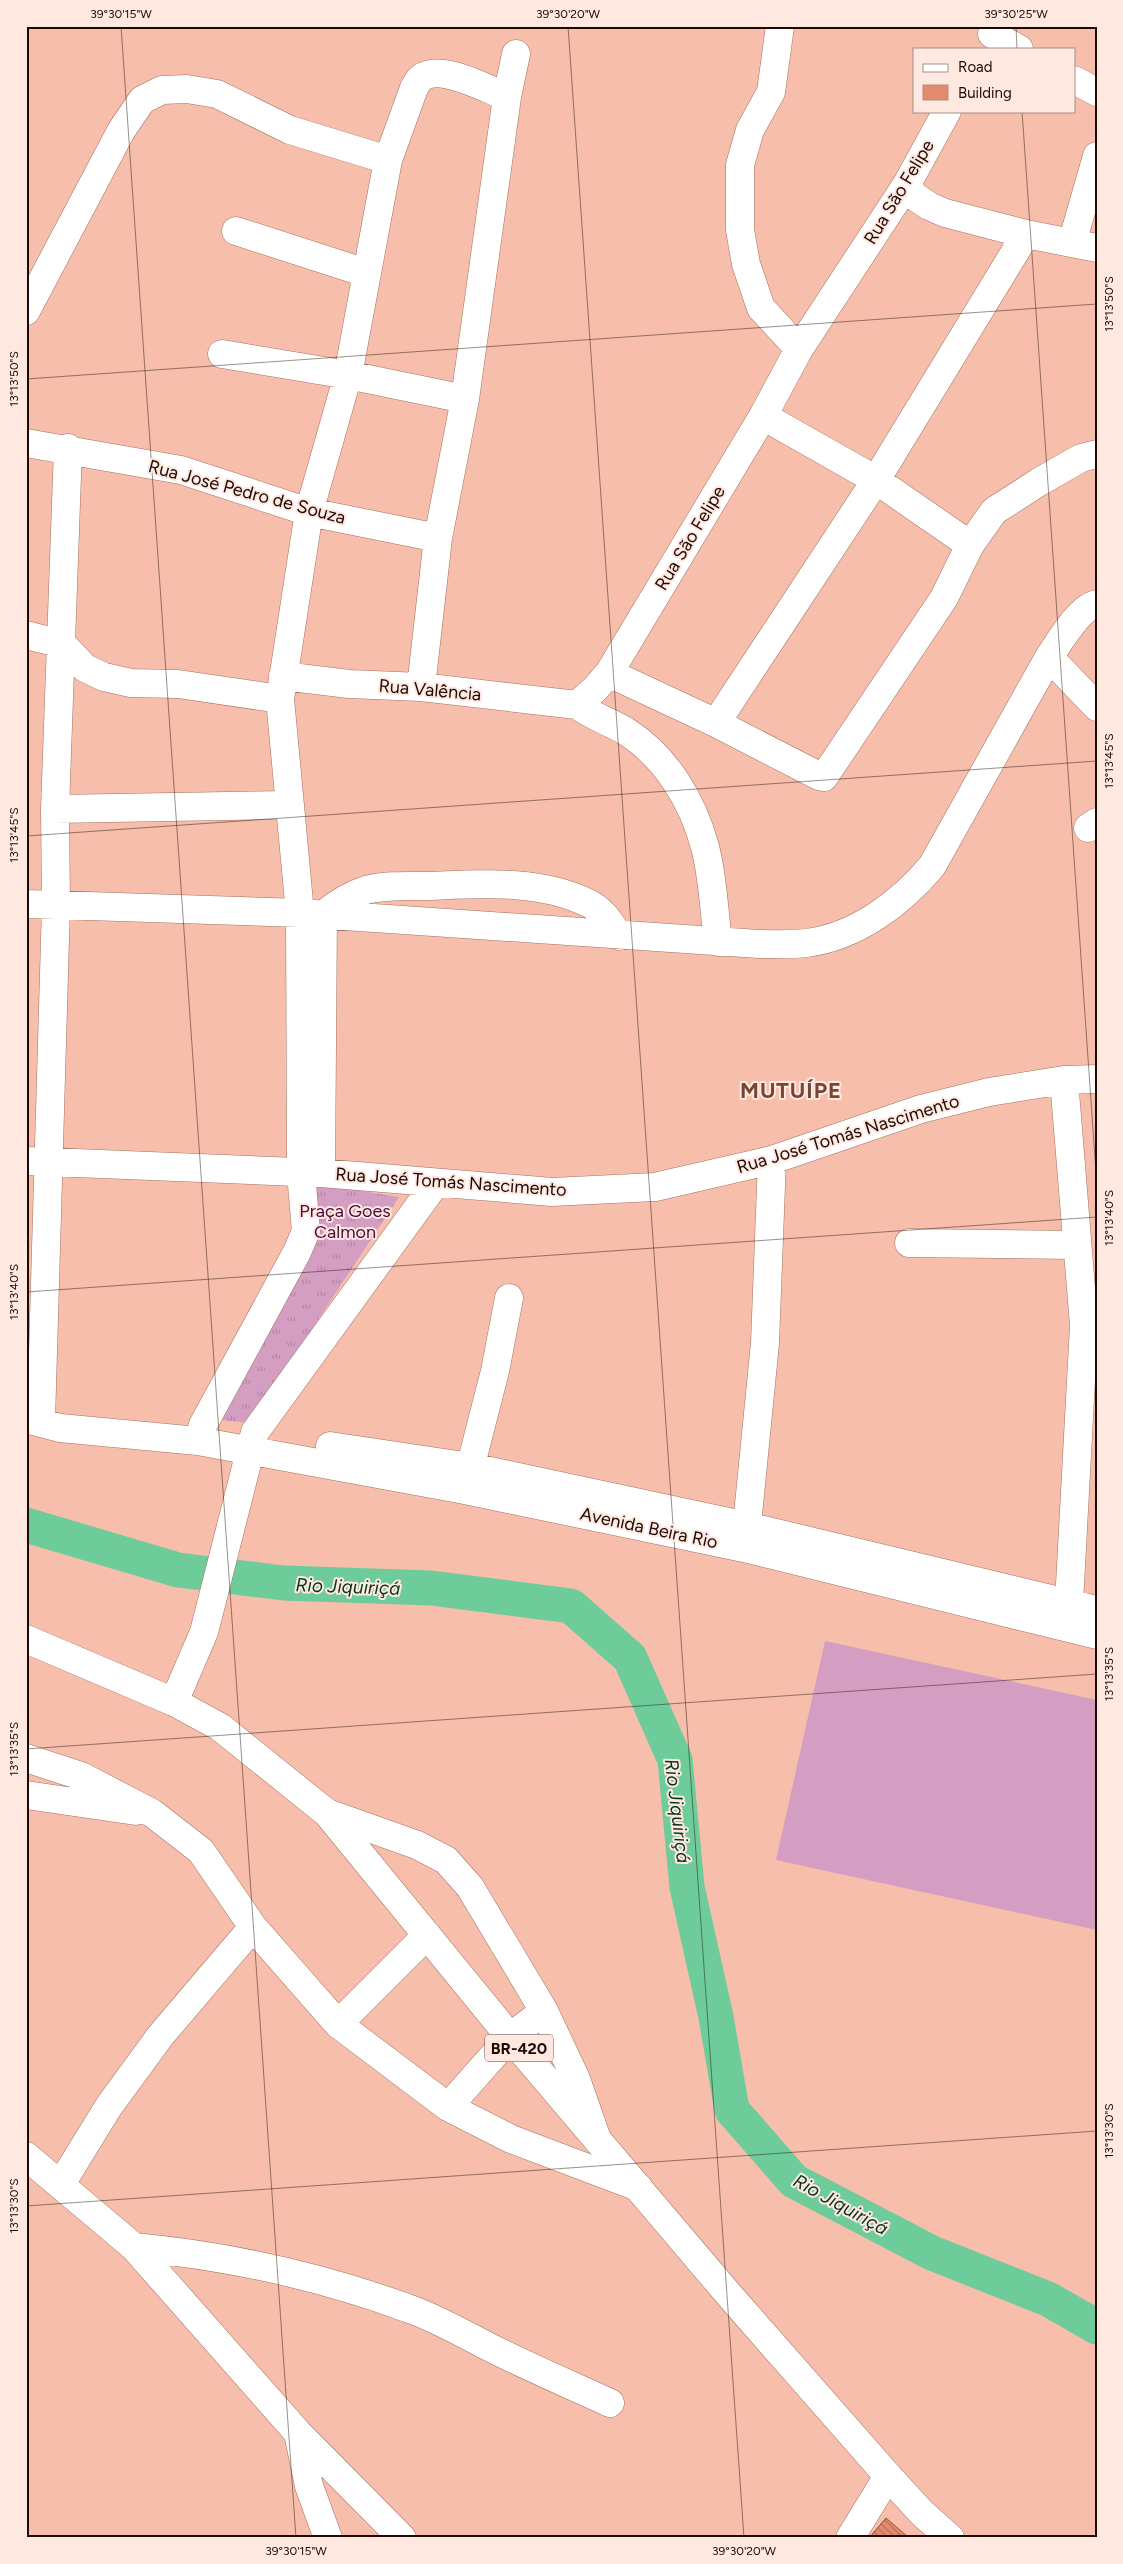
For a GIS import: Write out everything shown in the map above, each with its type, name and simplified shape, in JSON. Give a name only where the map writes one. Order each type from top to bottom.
[{"type":"street","points":[[780,26],[771,92],[750,130],[740,165],[740,230],[746,264],[761,308],[799,349]]},
{"type":"street","points":[[990,36],[1017,48]]},
{"type":"street","points":[[420,686],[438,538],[466,399],[507,97],[516,54]]},
{"type":"street","points":[[200,1433],[297,1252],[306,1231],[311,1173],[312,914],[290,804],[282,688],[309,512],[348,375],[388,160],[414,88],[421,78],[430,74],[447,73],[507,97]]},
{"type":"street","points":[[1076,81],[1097,92]]},
{"type":"street","points":[[26,312],[121,131],[142,100],[162,90],[187,89],[217,94],[290,130],[388,160]]},
{"type":"street","name":"Rua São Felipe","points":[[577,705],[609,673],[763,416],[799,349],[907,184],[946,112]]},
{"type":"street","points":[[907,184],[914,196],[929,206],[945,213],[1026,234],[1084,245],[1097,156]]},
{"type":"street","points":[[236,231],[366,273]]},
{"type":"street","points":[[716,724],[876,480],[1026,234]]},
{"type":"street","points":[[222,354],[348,375],[466,399]]},
{"type":"street","points":[[763,416],[876,480],[970,546]]},
{"type":"street","name":"Rua José Pedro de Souza","points":[[26,443],[68,448],[181,470],[309,512],[438,538]]},
{"type":"street","points":[[34,1420],[38,1161],[56,905],[55,809],[68,448]]},
{"type":"street","points":[[609,673],[716,724],[818,776],[824,777],[829,773],[944,598],[970,546],[994,511],[1081,458],[1097,454]]},
{"type":"street","points":[[26,904],[312,914],[759,944],[806,943],[825,938],[860,926],[915,886],[932,866],[1049,657],[1070,625],[1095,605]]},
{"type":"street","points":[[26,636],[62,644]]},
{"type":"street","name":"Rua Valência","points":[[62,644],[85,668],[104,677],[131,683],[282,688],[349,684],[420,686],[577,705]]},
{"type":"street","points":[[1049,657],[1097,707]]},
{"type":"street","points":[[577,705],[592,716],[627,732],[663,762],[682,788],[705,847],[718,942]]},
{"type":"street","points":[[55,809],[290,804]]},
{"type":"street","points":[[312,914],[367,890],[386,887],[489,883],[564,893],[590,903],[603,914],[619,936]]},
{"type":"street","name":"Rua José Tomás Nascimento","points":[[38,1161],[311,1173],[552,1192],[655,1187],[772,1160],[921,1109],[990,1092],[1064,1080],[1097,1079]]},
{"type":"street","points":[[1064,1080],[1083,1229],[1090,1326],[1069,1617]]},
{"type":"street","points":[[745,1537],[765,1343],[772,1160]]},
{"type":"street","points":[[174,1702],[204,1632],[230,1538],[252,1441],[435,1184]]},
{"type":"street","points":[[909,1243],[1083,1229]]},
{"type":"street","points":[[468,1479],[495,1371],[509,1298]]},
{"type":"street","name":"Avenida Beira Rio","points":[[34,1420],[60,1428],[200,1433],[252,1441],[339,1448],[468,1479],[745,1537],[1069,1617],[1097,1635]]},
{"type":"street","name":"Avenida Beira Rio","points":[[1069,1617],[1097,1610]]},
{"type":"street","name":"BR-420","points":[[26,1639],[174,1702],[220,1727],[327,1813],[510,2037],[730,2296],[888,2476],[947,2537]]},
{"type":"street","points":[[26,1758],[81,1776],[152,1812],[201,1851],[253,1927],[338,2024],[448,2107],[512,2139],[638,2187]]},
{"type":"street","points":[[26,1795],[116,1810],[152,1812]]},
{"type":"street","points":[[327,1813],[417,1845],[446,1860],[470,1887],[544,2011],[576,2079],[598,2140]]},
{"type":"street","points":[[61,2184],[109,2106],[161,2034],[253,1927]]},
{"type":"street","points":[[338,2024],[427,1935]]},
{"type":"street","points":[[448,2107],[510,2037],[544,2011]]},
{"type":"street","points":[[26,2156],[134,2247],[298,2433],[402,2538]]},
{"type":"street","points":[[134,2247],[201,2253],[279,2269],[339,2285],[410,2308],[508,2357],[610,2403]]},
{"type":"street","points":[[298,2433],[309,2486],[328,2538]]},
{"type":"street","points":[[850,2538],[888,2476]]},
{"type":"green space","name":"Praça Goes Calmon","points":[[314,1183],[399,1197],[250,1423],[213,1419]]},
{"type":"green space","points":[[825,1641],[1097,1700],[1097,1930],[776,1860]]},
{"type":"building","points":[[886,2518],[909,2538],[869,2538]]},
{"type":"waterway","name":"Rio Jiquiriçá","points":[[26,1525],[178,1570],[284,1583],[431,1588],[571,1606],[630,1658],[675,1760],[687,1887],[716,2017],[732,2110],[794,2181],[932,2253],[1048,2299],[1097,2327]]},
{"type":"district","name":"MUTUÍPE","points":[[791,1090]]}]
